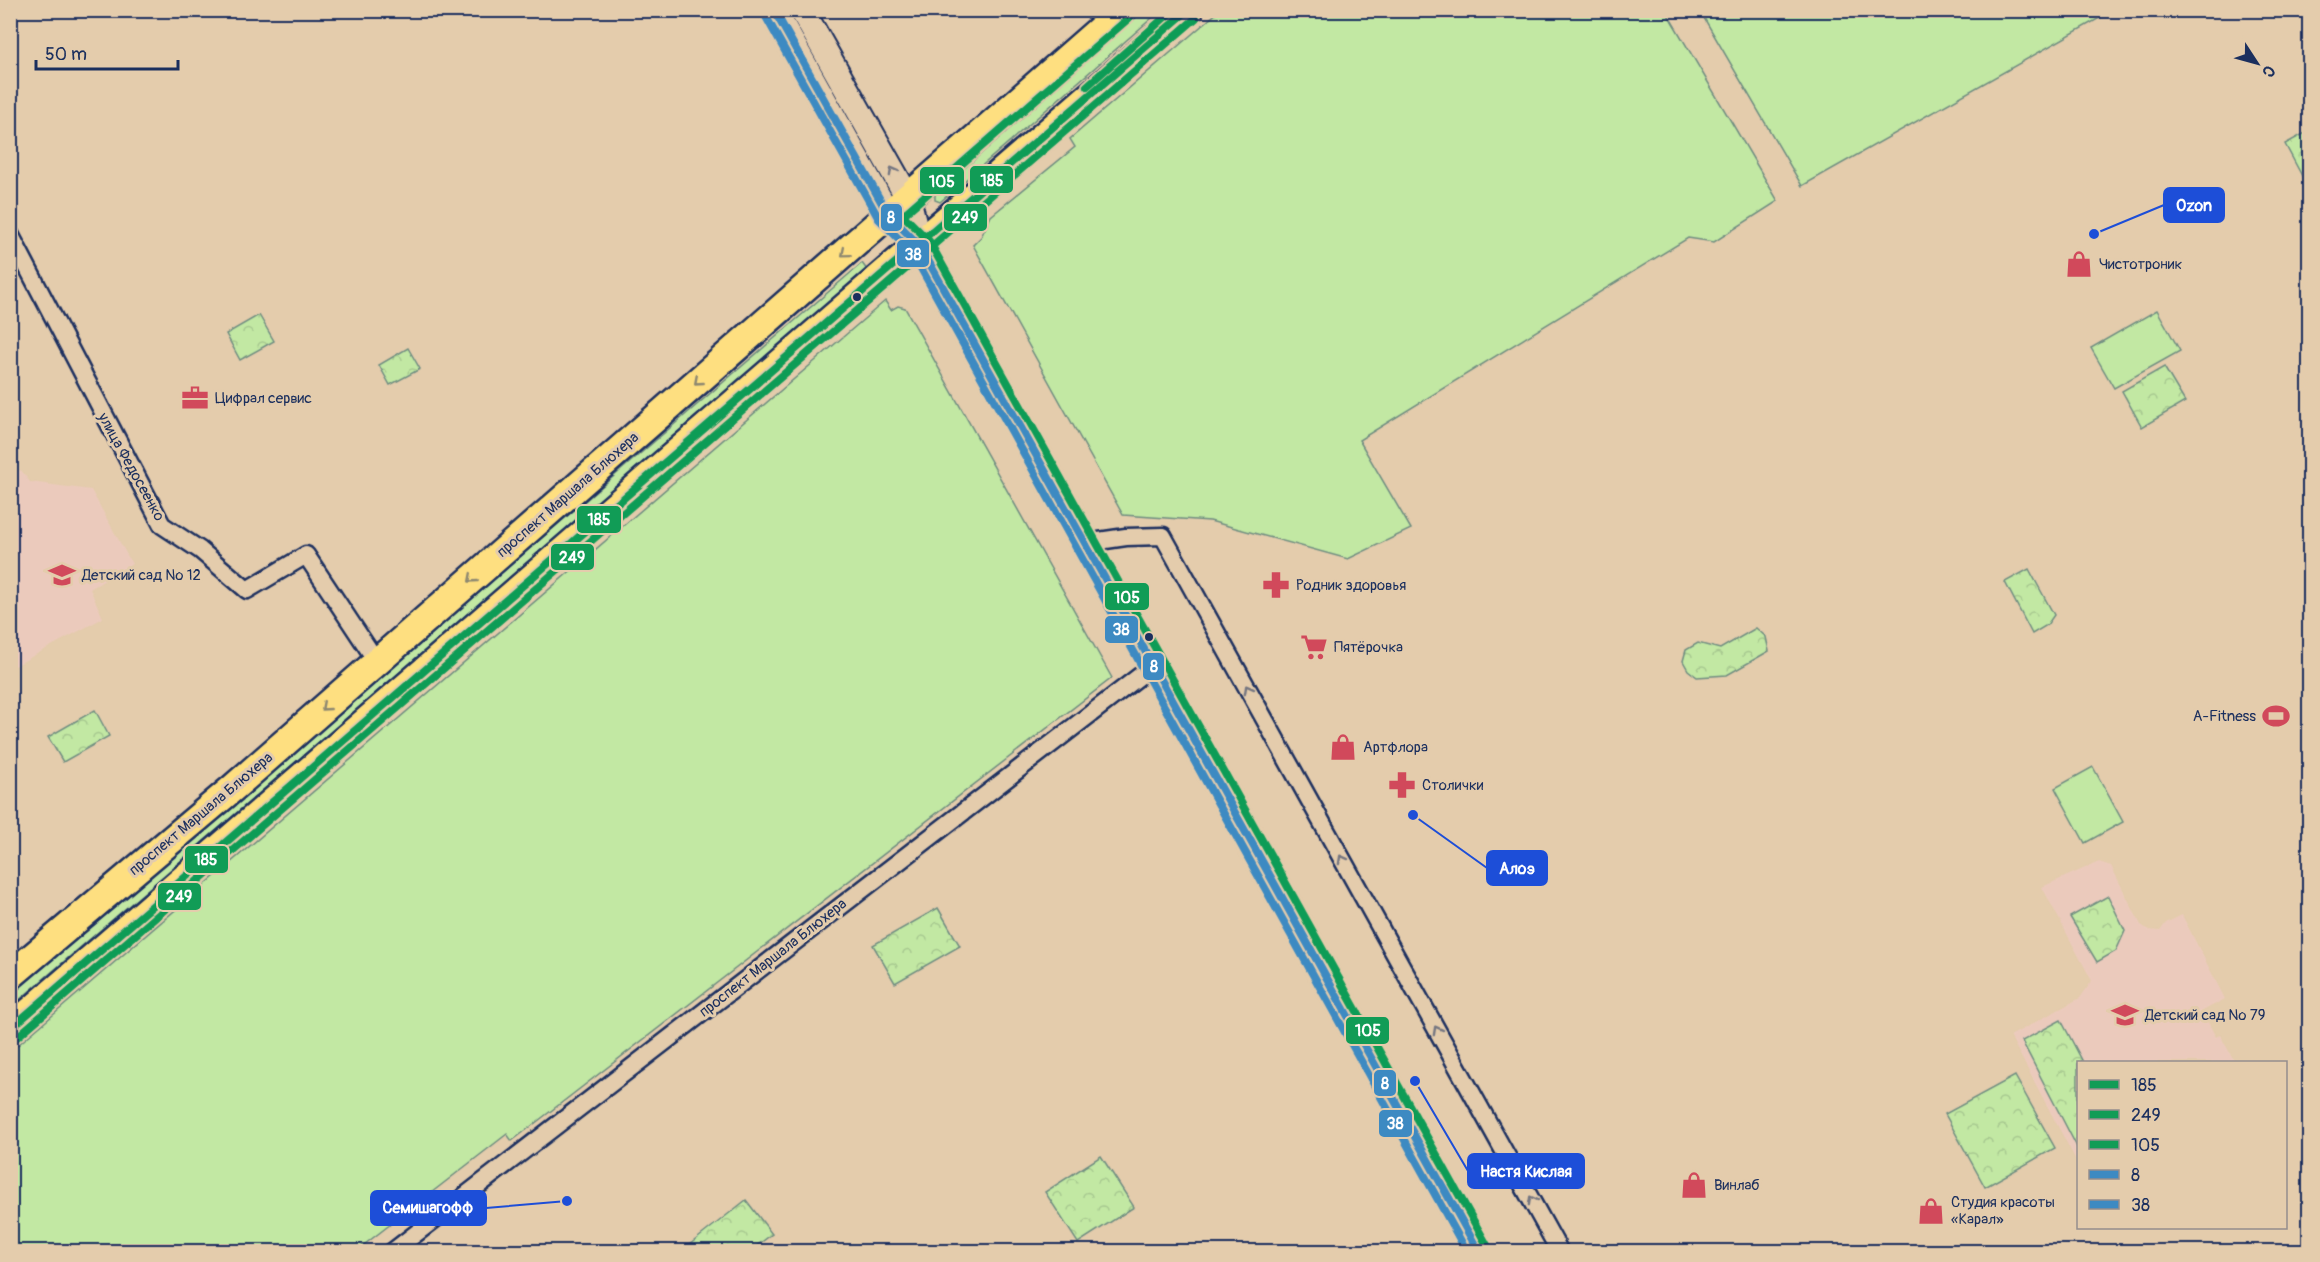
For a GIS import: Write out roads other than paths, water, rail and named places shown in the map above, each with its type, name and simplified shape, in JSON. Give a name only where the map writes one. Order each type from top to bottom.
[{"type":"main road","name":"проспект Маршала Блюхера","points":[[10,976],[377,662],[1122,10]]},
{"type":"main road","points":[[10,1029],[920,246],[1189,10]]},
{"type":"street","points":[[774,10],[898,206]]},
{"type":"street","points":[[802,10],[898,206],[1479,1251]]},
{"type":"street","name":"улица Федосеенко","points":[[10,234],[162,525],[200,550],[247,590],[306,555],[377,662]]},
{"type":"street","points":[[1085,543],[1126,537],[1163,536],[1560,1251]]},
{"type":"street","name":"проспект Маршала Блюхера","points":[[392,1251],[1154,665]]},
{"type":"place","name":"Ozon","points":[[2094,234]]},
{"type":"place","name":"Чистотроник","points":[[2079,264]]},
{"type":"place","name":"Цифрал сервис","points":[[195,398]]},
{"type":"place","name":"Детский сад № 12","points":[[62,575]]},
{"type":"place","name":"Родник здоровья","points":[[1276,585]]},
{"type":"place","name":"Пятёрочка","points":[[1314,647]]},
{"type":"place","name":"A-Fitness","points":[[2276,716]]},
{"type":"place","name":"Артфлора","points":[[1343,747]]},
{"type":"place","name":"Столички","points":[[1402,785]]},
{"type":"place","name":"Алоэ","points":[[1413,815]]},
{"type":"place","name":"Детский сад № 79","points":[[2125,1015]]},
{"type":"place","name":"Настя Кислая","points":[[1415,1081]]},
{"type":"place","name":"Винлаб","points":[[1694,1185]]},
{"type":"place","name":"Семишагофф","points":[[567,1201]]},
{"type":"place","name":"Студия красоты «Карал»","points":[[1931,1211]]}]
